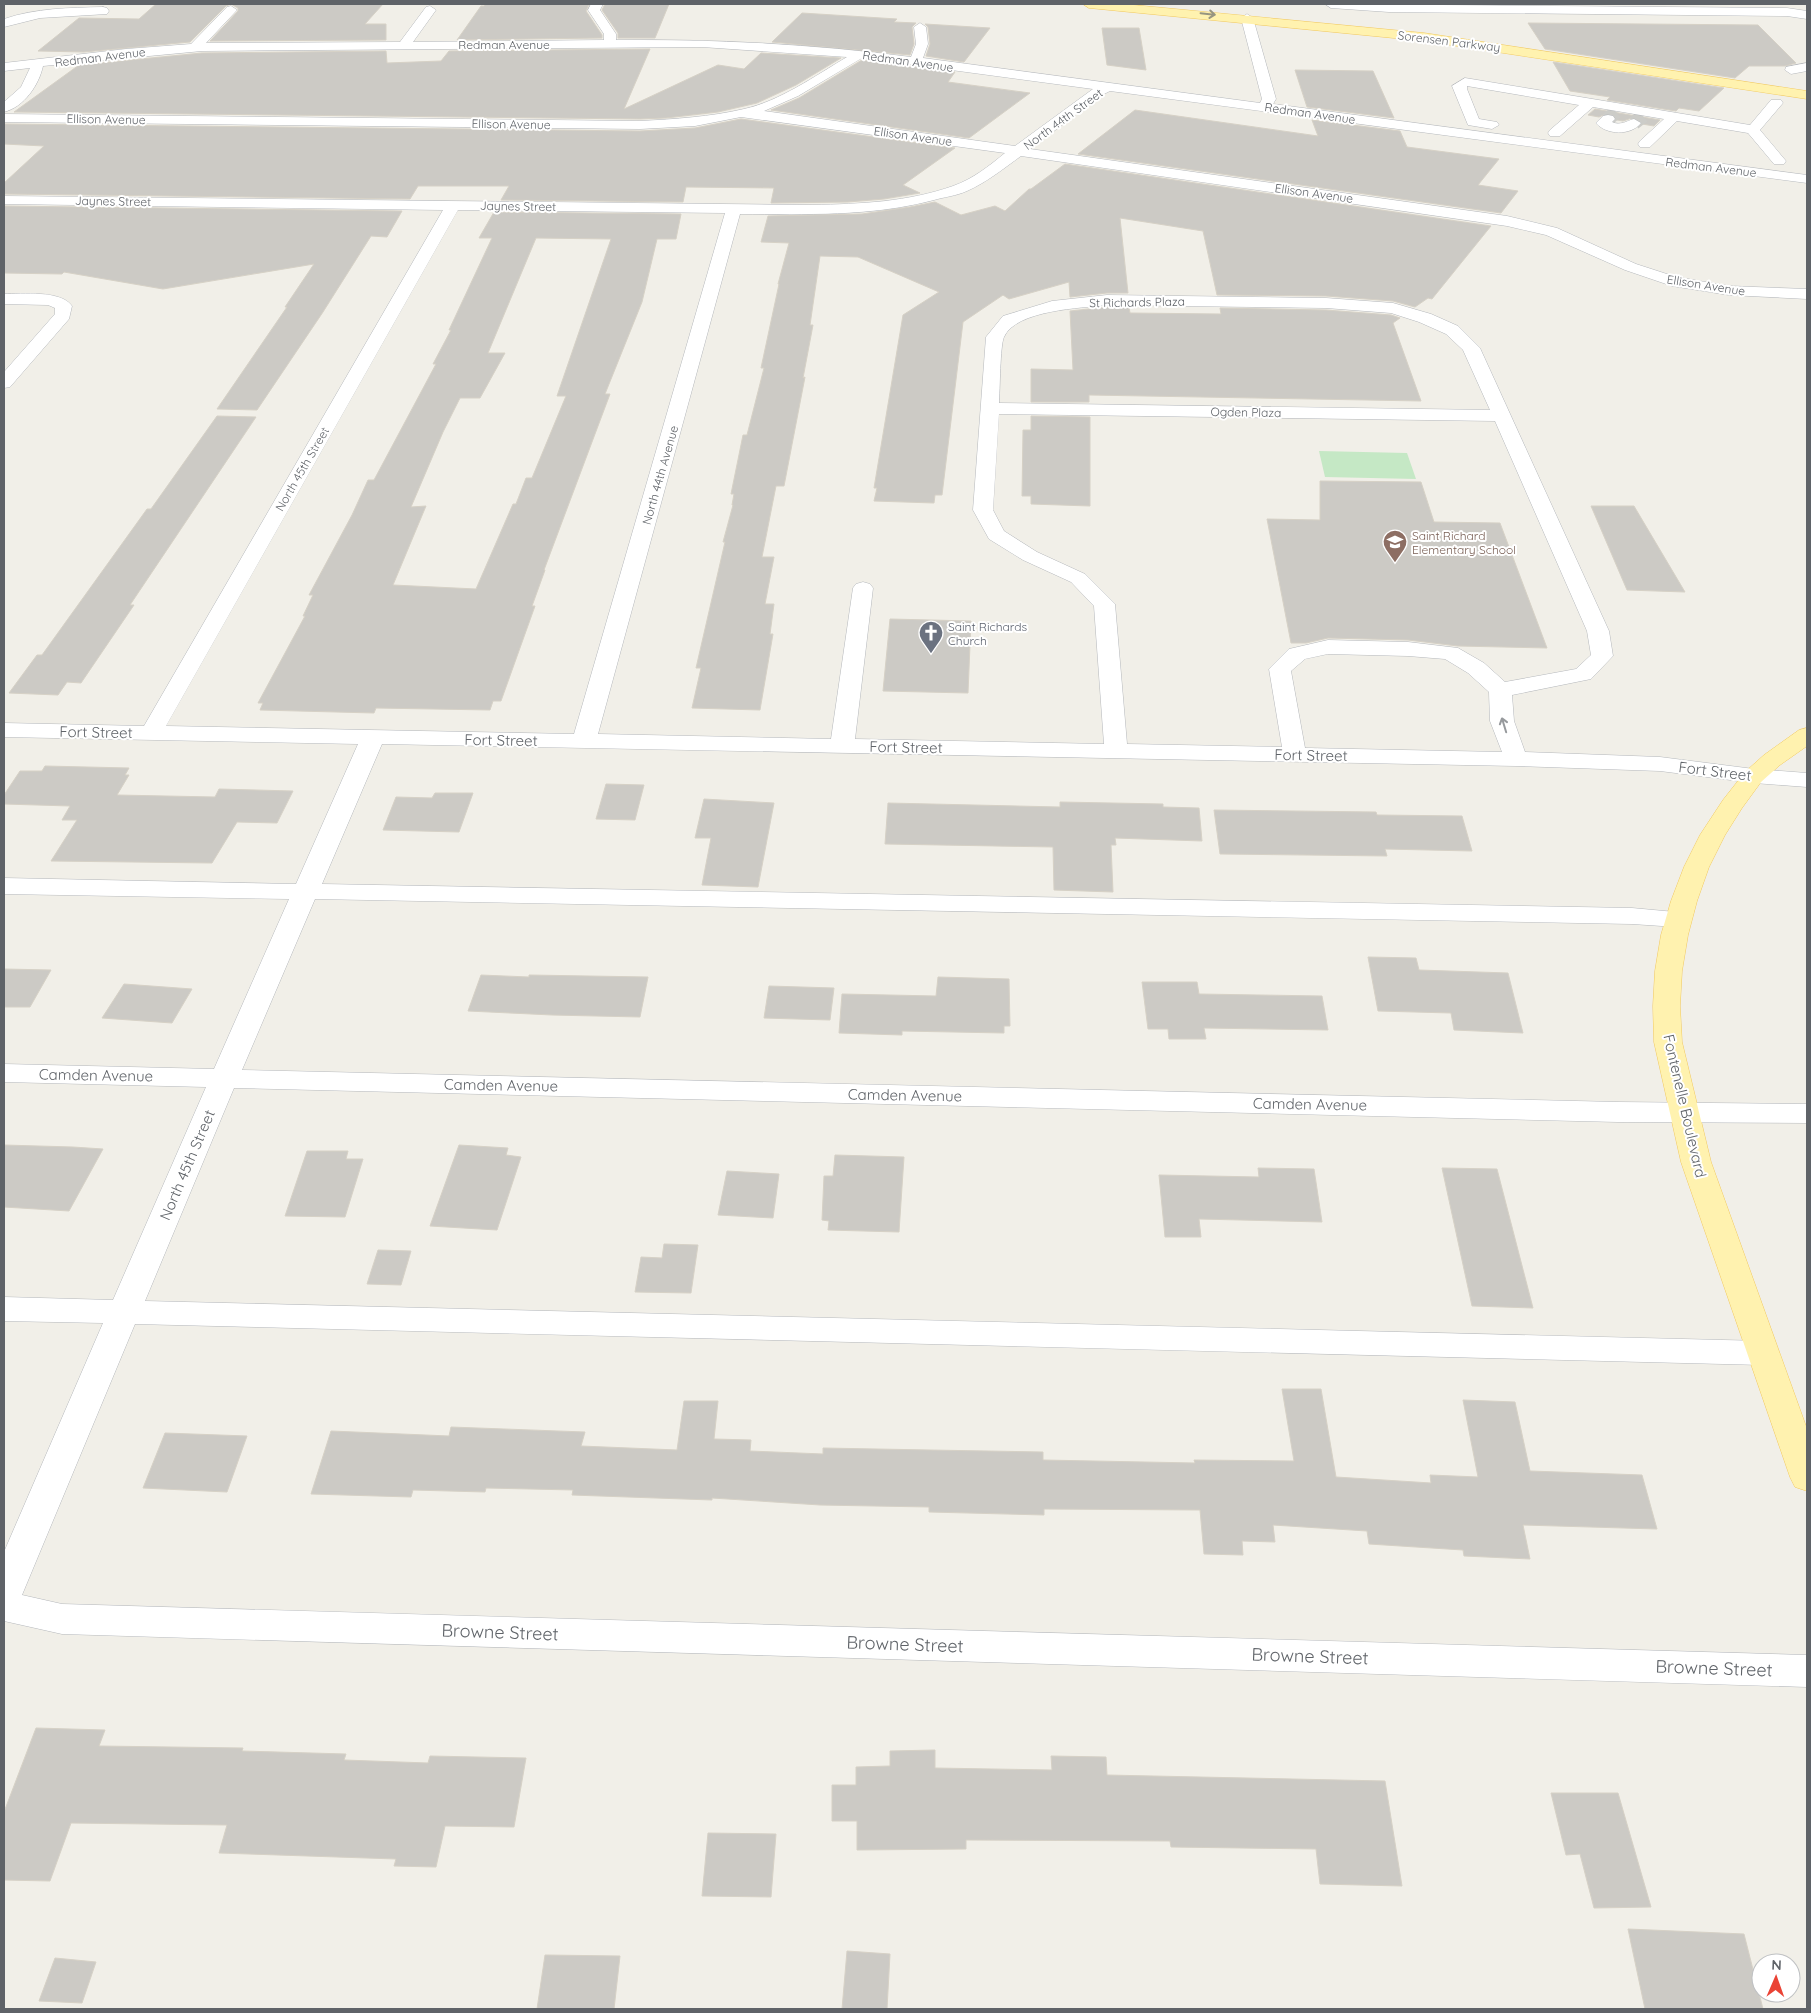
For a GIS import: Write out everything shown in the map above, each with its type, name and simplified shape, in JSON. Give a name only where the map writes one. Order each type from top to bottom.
[{"type":"main road","name":"Sorensen Parkway","points":[[1089,4],[1247,10],[1807,95]]},
{"type":"main road","name":"Sorensen Parkway","points":[[1297,12],[1790,76],[1807,84]]},
{"type":"main road","name":"Fontenelle Boulevard","points":[[1807,735],[1776,757],[1754,776],[1719,823],[1694,872],[1678,919],[1669,964],[1666,1022],[1668,1042],[1696,1162],[1807,1477]]},
{"type":"street","points":[[597,4],[594,10],[610,34],[610,44]]},
{"type":"street","points":[[1331,4],[1389,8],[1787,12],[1807,14]]},
{"type":"street","points":[[1800,4],[1807,10]]},
{"type":"street","points":[[195,48],[231,10]]},
{"type":"street","points":[[404,45],[430,10]]},
{"type":"street","points":[[1247,10],[1269,98],[1265,107]]},
{"type":"street","points":[[4,23],[13,19],[57,12],[103,11]]},
{"type":"street","points":[[914,62],[925,49],[922,44],[920,27]]},
{"type":"street","name":"Redman Avenue","points":[[4,67],[195,48],[743,44],[860,54],[914,62],[999,68],[1108,87],[1480,136],[1668,154],[1801,178]]},
{"type":"street","points":[[741,113],[780,101],[860,54]]},
{"type":"street","points":[[1807,56],[1801,56],[1807,61]]},
{"type":"street","points":[[4,108],[27,89],[34,79],[37,64]]},
{"type":"street","points":[[1790,76],[1807,67]]},
{"type":"street","points":[[1641,117],[1630,127],[1590,103],[1464,82],[1460,83],[1460,89],[1473,122],[1645,144],[1668,154],[1779,161]]},
{"type":"street","name":"North 44th Street","points":[[1018,151],[1097,92],[1108,87]]},
{"type":"street","points":[[1555,133],[1590,103]]},
{"type":"street","points":[[1752,130],[1776,104]]},
{"type":"street","name":"Ellison Avenue","points":[[4,118],[640,126],[695,122],[741,113],[773,116],[1507,221],[1564,236],[1625,266],[1670,280],[1742,292],[1807,294]]},
{"type":"street","points":[[1614,117],[1674,116],[1752,130],[1779,161],[1794,169],[1801,178],[1807,194]]},
{"type":"street","points":[[1645,144],[1674,116]]},
{"type":"street","points":[[1600,138],[1614,117]]},
{"type":"street","points":[[1480,136],[1492,125]]},
{"type":"street","name":"Jaynes Street","points":[[4,200],[734,209],[867,208],[933,198],[972,184],[1018,151]]},
{"type":"street","name":"North 45th Street","points":[[151,733],[452,206]]},
{"type":"street","name":"North 44th Avenue","points":[[584,741],[734,209]]},
{"type":"street","points":[[4,299],[51,300],[64,306],[63,315],[4,382]]},
{"type":"street","name":"St Richards Plaza","points":[[1116,751],[1104,604],[1078,578],[1030,556],[996,535],[983,510],[989,408],[996,337],[1010,320],[1052,306],[1107,300],[1326,303],[1393,308],[1425,318],[1452,330],[1472,348],[1598,631],[1602,656],[1583,674],[1500,690]]},
{"type":"street","name":"Ogden Plaza","points":[[989,408],[1503,416]]},
{"type":"street","points":[[842,746],[862,588]]},
{"type":"street","points":[[1295,755],[1280,669],[1297,654],[1328,648],[1408,649],[1450,654],[1476,668],[1500,690],[1502,721],[1516,759]]},
{"type":"street","name":"Fort Street","points":[[4,730],[1516,759],[1660,764],[1754,776],[1807,780]]},
{"type":"street","name":"North 45th Street","points":[[4,1594],[224,1078],[373,737]]},
{"type":"street","points":[[4,886],[1622,916],[1678,919]]},
{"type":"street","name":"Camden Avenue","points":[[4,1073],[1588,1111],[1807,1114]]},
{"type":"street","points":[[4,1309],[1763,1353]]},
{"type":"street","name":"Browne Street","points":[[4,1606],[72,1619],[1807,1671]]},
{"type":"green space","points":[[1319,451],[1407,453],[1416,479],[1325,477]]},
{"type":"building","points":[[156,4],[231,4],[226,6],[190,42],[84,52],[38,51],[79,18],[139,19]]},
{"type":"building","points":[[231,4],[383,4],[365,24],[386,24],[386,40],[210,41],[238,11],[238,8]]},
{"type":"building","points":[[486,4],[589,4],[586,11],[602,35],[602,38],[457,40],[481,6]]},
{"type":"building","points":[[605,4],[669,4],[655,38],[618,38],[618,33],[602,10]]},
{"type":"building","points":[[802,13],[897,19],[894,22],[916,23],[912,27],[914,44],[910,55],[772,42]]},
{"type":"building","points":[[1528,23],[1758,25],[1796,63],[1785,66],[1749,66],[1735,78],[1545,49]]},
{"type":"building","points":[[925,24],[990,28],[964,62],[926,56],[930,44],[928,27]]},
{"type":"building","points":[[1102,28],[1139,28],[1146,70],[1107,65]]},
{"type":"building","points":[[650,49],[624,109],[718,65],[744,69],[761,53],[841,58],[796,85],[757,103],[718,112],[666,118],[14,112],[79,65],[202,53],[386,51],[387,63],[441,61],[449,51]]},
{"type":"building","points":[[862,60],[955,72],[948,82],[1030,93],[969,138],[771,110],[799,98]]},
{"type":"building","points":[[1553,62],[1724,88],[1699,111],[1679,108],[1676,111],[1607,100],[1610,97],[1570,91]]},
{"type":"building","points":[[1295,70],[1373,71],[1394,118],[1307,107]]},
{"type":"building","points":[[1595,109],[1660,120],[1654,126],[1642,124],[1642,121],[1635,117],[1623,121],[1617,120],[1615,115],[1608,113],[1599,117],[1588,115]]},
{"type":"building","points":[[1135,110],[1318,136],[1312,120],[1400,131],[1407,147],[1499,159],[1478,185],[1518,191],[1501,213],[1078,154]]},
{"type":"building","points":[[741,119],[955,148],[903,185],[920,193],[848,202],[771,203],[774,188],[686,187],[683,202],[501,200],[509,186],[418,186],[410,199],[4,194],[4,183],[44,146],[4,144],[4,124],[640,131],[695,128]]},
{"type":"building","points":[[1065,164],[1491,226],[1432,299],[1428,298],[1415,307],[1393,301],[1326,296],[1217,295],[1203,231],[1120,218],[1128,293],[1070,297],[1069,282],[1009,299],[1003,295],[963,322],[942,495],[935,495],[934,503],[874,501],[877,488],[874,488],[903,315],[939,292],[858,257],[820,256],[810,325],[813,325],[803,378],[805,377],[784,486],[776,486],[762,557],[774,557],[765,604],[774,604],[770,634],[773,634],[760,710],[692,708],[701,668],[696,668],[725,542],[723,542],[733,505],[734,494],[731,494],[743,435],[747,435],[764,368],[761,368],[778,284],[789,243],[761,242],[768,216],[862,214],[935,202],[961,215],[995,206],[1005,211],[1029,189]]},
{"type":"building","points":[[4,206],[402,211],[387,237],[371,236],[257,410],[217,409],[314,264],[163,289],[64,272],[62,274],[4,273]]},
{"type":"building","points":[[494,212],[681,214],[676,239],[657,239],[642,302],[605,394],[610,394],[544,570],[532,606],[535,606],[501,701],[493,701],[490,710],[376,708],[374,713],[260,710],[263,703],[258,703],[305,616],[303,616],[313,595],[309,595],[352,515],[368,480],[374,480],[436,364],[433,364],[451,330],[449,330],[492,238],[479,238]],"holes":[[[536,238],[611,239],[557,396],[566,396],[532,478],[526,478],[516,504],[513,504],[476,589],[393,585],[426,506],[411,507],[443,432],[460,398],[480,398],[505,353],[488,353]]]},
{"type":"building","points":[[1129,307],[1130,313],[1221,314],[1220,308],[1326,310],[1391,315],[1400,318],[1393,323],[1421,401],[1089,395],[1089,402],[1031,402],[1031,369],[1073,370],[1070,311]]},
{"type":"building","points":[[217,416],[256,417],[130,605],[134,605],[81,683],[67,682],[58,695],[9,693],[37,655],[42,655],[147,509],[151,509]]},
{"type":"building","points":[[1031,416],[1090,417],[1090,506],[1031,504],[1031,496],[1022,496],[1023,430],[1031,430]]},
{"type":"building","points":[[1320,481],[1421,482],[1434,522],[1500,523],[1547,648],[1458,646],[1408,640],[1328,638],[1306,643],[1291,643],[1267,519],[1320,520]]},
{"type":"building","points":[[1591,506],[1634,506],[1685,592],[1627,590]]},
{"type":"building","points":[[890,619],[971,621],[968,693],[883,691]]},
{"type":"building","points":[[45,766],[129,768],[125,775],[129,775],[117,795],[215,797],[219,789],[293,791],[277,823],[237,822],[212,863],[51,861],[77,820],[62,820],[70,806],[4,804],[4,795],[20,771],[42,771]]},
{"type":"building","points":[[606,784],[644,785],[635,820],[596,819]]},
{"type":"building","points":[[435,793],[473,793],[459,832],[383,830],[396,797],[432,798]]},
{"type":"building","points":[[704,799],[774,803],[758,887],[702,885],[711,838],[695,838]]},
{"type":"building","points":[[1060,802],[1163,804],[1163,807],[1199,808],[1202,841],[1115,838],[1116,845],[1111,845],[1113,892],[1054,890],[1053,847],[885,844],[888,803],[1060,807]]},
{"type":"building","points":[[1214,810],[1376,812],[1377,815],[1462,816],[1472,851],[1385,849],[1387,856],[1220,854]]},
{"type":"building","points":[[1368,957],[1416,958],[1419,970],[1508,973],[1523,1033],[1454,1030],[1451,1013],[1378,1011]]},
{"type":"building","points":[[4,969],[51,970],[30,1007],[4,1007]]},
{"type":"building","points":[[481,975],[648,977],[640,1017],[468,1011]]},
{"type":"building","points":[[938,977],[1009,979],[1010,1026],[1004,1026],[1004,1033],[902,1031],[902,1035],[839,1033],[842,994],[936,996]]},
{"type":"building","points":[[1142,982],[1197,982],[1199,994],[1322,996],[1328,1030],[1204,1028],[1206,1039],[1169,1039],[1168,1029],[1148,1029]]},
{"type":"building","points":[[124,984],[192,989],[172,1023],[102,1018]]},
{"type":"building","points":[[769,986],[834,988],[830,1020],[764,1018]]},
{"type":"building","points":[[4,1145],[103,1149],[69,1211],[4,1207]]},
{"type":"building","points":[[459,1145],[508,1148],[506,1155],[521,1157],[497,1230],[430,1226]]},
{"type":"building","points":[[307,1151],[348,1151],[346,1159],[363,1159],[345,1217],[285,1216]]},
{"type":"building","points":[[835,1155],[904,1157],[899,1232],[828,1230],[829,1221],[822,1220],[824,1176],[833,1176]]},
{"type":"building","points":[[1258,1168],[1314,1169],[1322,1222],[1199,1219],[1201,1237],[1165,1237],[1159,1175],[1259,1177]]},
{"type":"building","points":[[1442,1168],[1497,1169],[1533,1308],[1472,1306]]},
{"type":"building","points":[[727,1171],[779,1174],[773,1218],[718,1215]]},
{"type":"building","points":[[664,1244],[698,1245],[691,1293],[635,1292],[641,1257],[662,1258]]},
{"type":"building","points":[[378,1250],[411,1251],[401,1285],[367,1284]]},
{"type":"building","points":[[1282,1389],[1321,1389],[1336,1477],[1431,1483],[1430,1475],[1478,1477],[1463,1400],[1515,1402],[1530,1471],[1642,1475],[1657,1529],[1523,1525],[1530,1559],[1464,1556],[1463,1550],[1369,1544],[1367,1531],[1273,1525],[1275,1542],[1242,1541],[1243,1555],[1204,1554],[1200,1510],[1044,1509],[1044,1515],[929,1512],[929,1507],[820,1505],[712,1498],[712,1500],[572,1495],[573,1490],[486,1488],[485,1492],[413,1490],[411,1497],[311,1494],[331,1431],[449,1436],[451,1427],[585,1432],[581,1446],[677,1450],[684,1401],[718,1401],[714,1439],[751,1440],[750,1451],[823,1454],[823,1448],[1043,1452],[1043,1460],[1195,1463],[1194,1460],[1294,1461]]},
{"type":"building","points":[[165,1433],[247,1436],[227,1492],[143,1488]]},
{"type":"building","points":[[36,1728],[105,1730],[99,1746],[243,1748],[242,1751],[346,1754],[344,1760],[428,1763],[430,1756],[526,1758],[514,1827],[445,1826],[436,1867],[394,1866],[396,1859],[219,1853],[227,1825],[71,1823],[50,1881],[4,1880],[4,1812]]},
{"type":"building","points":[[935,1750],[935,1768],[1052,1770],[1051,1756],[1106,1757],[1107,1775],[1385,1781],[1402,1886],[1320,1884],[1316,1849],[1171,1847],[1170,1841],[966,1840],[966,1849],[857,1850],[857,1821],[832,1821],[832,1785],[856,1785],[856,1767],[890,1766],[890,1751]]},
{"type":"building","points":[[1551,1793],[1618,1793],[1651,1907],[1594,1908],[1580,1854],[1566,1855]]},
{"type":"building","points":[[708,1833],[776,1834],[771,1897],[702,1896]]},
{"type":"building","points":[[1628,1929],[1744,1934],[1751,1962],[1751,2003],[1761,2003],[1763,2009],[1645,2009]]},
{"type":"building","points":[[847,1951],[890,1954],[887,2009],[842,2009]]},
{"type":"building","points":[[545,1955],[620,1956],[614,2009],[537,2009]]},
{"type":"building","points":[[55,1958],[96,1962],[82,2003],[39,2001]]},
{"type":"tunnel","points":[[1608,119],[1616,112]]},
{"type":"tunnel","points":[[1634,123],[1643,116]]},
{"type":"place","name":"Saint Richard Elementary School","points":[[1395,563]]},
{"type":"place","name":"Saint Richards Church","points":[[931,654]]}]
